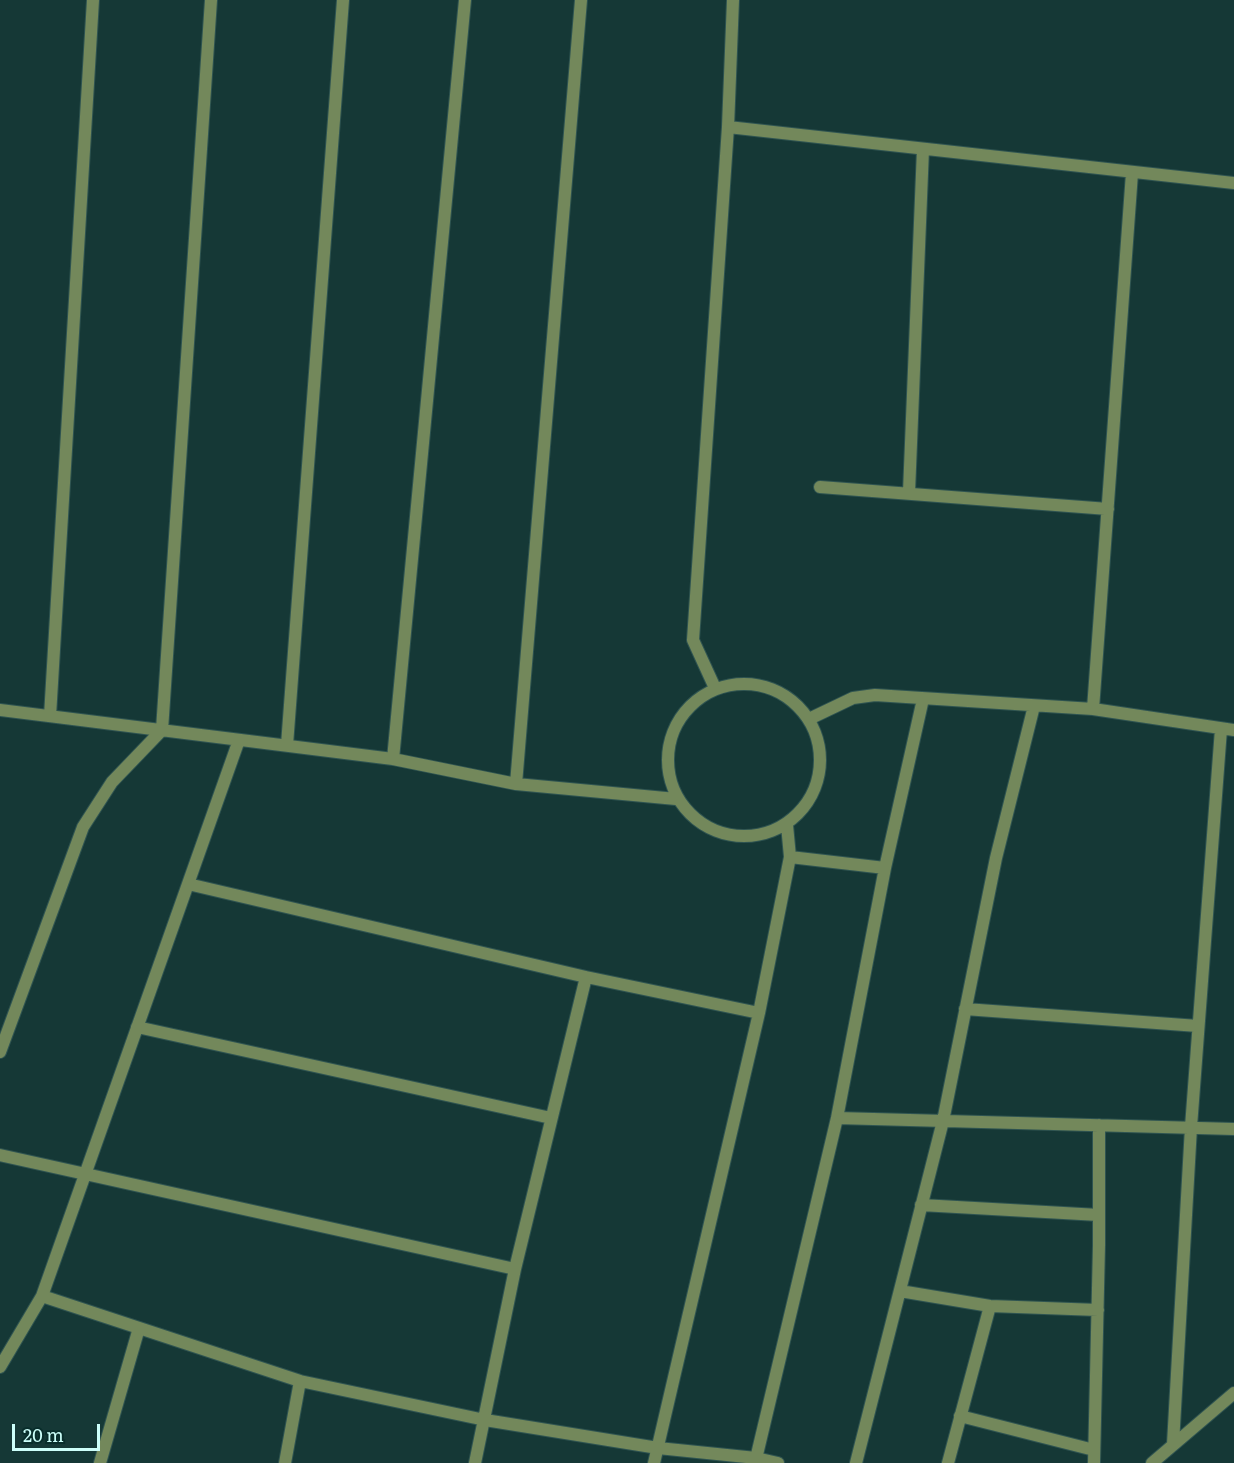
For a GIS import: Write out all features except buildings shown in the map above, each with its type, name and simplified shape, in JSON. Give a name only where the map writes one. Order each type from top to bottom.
[{"type":"street","points":[[50,716],[93,0]]},
{"type":"street","points":[[0,1052],[83,827],[112,782],[162,730],[211,0]]},
{"type":"street","points":[[287,746],[343,0]]},
{"type":"street","points":[[393,759],[465,0]]},
{"type":"street","points":[[516,784],[581,0]]},
{"type":"street","points":[[716,688],[693,640],[728,127],[733,0]]},
{"type":"street","points":[[728,127],[1234,183]]},
{"type":"street","points":[[909,492],[923,149]]},
{"type":"street","points":[[1093,710],[1132,173]]},
{"type":"street","points":[[820,487],[1108,509]]},
{"type":"street","points":[[749,683],[773,688],[794,702],[809,719],[819,745],[820,771],[812,796],[787,825],[775,831],[750,837],[724,835],[700,824],[676,799],[667,759],[672,734],[684,712],[716,688],[749,683]]},
{"type":"street","points":[[809,719],[853,698],[875,695],[1093,710],[1234,730]]},
{"type":"street","points":[[755,1460],[837,1118],[885,868],[923,699]]},
{"type":"street","points":[[856,1463],[943,1121],[996,858],[1034,706]]},
{"type":"street","points":[[0,710],[393,759],[516,784],[676,799]]},
{"type":"street","points":[[1173,1444],[1191,1127],[1221,729]]},
{"type":"street","points":[[0,1367],[42,1296],[239,740]]},
{"type":"street","points":[[654,1463],[759,1013],[790,857],[787,825]]},
{"type":"street","points":[[790,857],[885,868]]},
{"type":"street","points":[[188,884],[586,977],[759,1013]]},
{"type":"street","points":[[476,1463],[515,1269],[586,977]]},
{"type":"street","points":[[965,1009],[1198,1026]]},
{"type":"street","points":[[137,1027],[551,1118]]},
{"type":"street","points":[[837,1118],[1234,1129]]},
{"type":"street","points":[[1094,1463],[1099,1125]]},
{"type":"street","points":[[0,1155],[86,1172],[515,1269]]},
{"type":"street","points":[[921,1205],[1099,1215]]},
{"type":"street","points":[[900,1291],[990,1306],[1098,1310]]},
{"type":"street","points":[[42,1296],[300,1381],[486,1420],[658,1448],[778,1463]]},
{"type":"street","points":[[948,1463],[990,1306]]},
{"type":"street","points":[[100,1463],[139,1328]]},
{"type":"street","points":[[285,1463],[300,1381]]},
{"type":"street","points":[[1152,1463],[1234,1393]]},
{"type":"street","points":[[960,1416],[1094,1450]]}]
